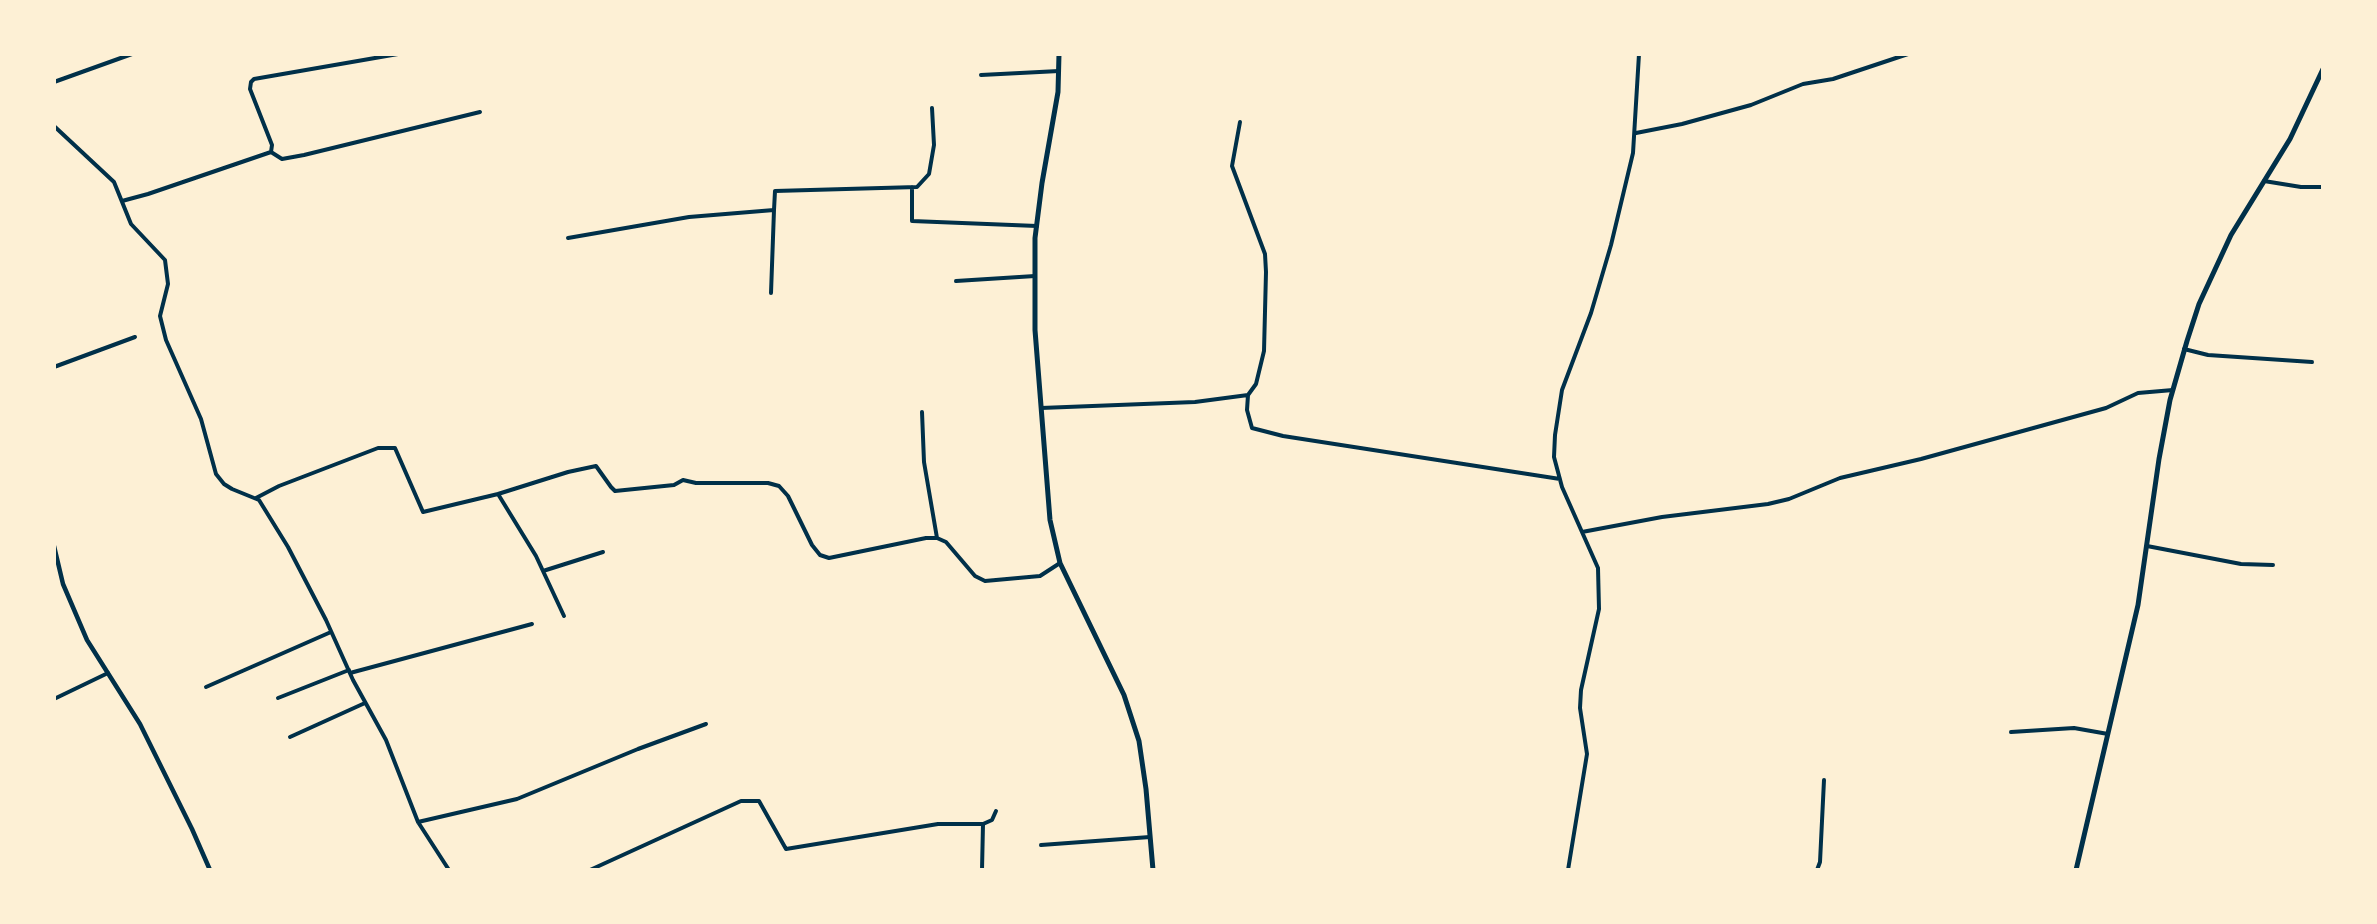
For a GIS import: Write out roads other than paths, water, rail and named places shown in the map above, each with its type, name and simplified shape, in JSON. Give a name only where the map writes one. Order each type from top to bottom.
[{"type":"main road","points":[[1059,54],[1058,92],[1037,226],[1035,276],[1035,330],[1050,520],[1060,563],[1124,695],[1139,741],[1153,870]]},
{"type":"main road","points":[[2076,870],[2138,605],[2159,459],[2184,350],[2199,304],[2213,272],[2242,215],[2290,139],[2323,69]]},
{"type":"street","points":[[54,82],[132,54]]},
{"type":"street","points":[[271,152],[272,145],[250,89],[254,79],[398,54]]},
{"type":"street","points":[[1568,870],[1587,754],[1580,708],[1581,690],[1599,609],[1598,568],[1560,479],[1554,457],[1562,390],[1591,313],[1612,242],[1633,153],[1639,54]]},
{"type":"street","points":[[1636,133],[1740,109],[1803,84],[1833,79],[1908,54]]},
{"type":"street","points":[[981,75],[1059,71]]},
{"type":"street","points":[[771,293],[775,191],[917,187],[928,174],[934,145],[932,108]]},
{"type":"street","points":[[271,152],[282,159],[304,155],[480,112]]},
{"type":"street","points":[[1240,122],[1232,166],[1265,255],[1266,272],[1264,351],[1256,384],[1248,395],[1247,410],[1252,428],[1283,436],[1560,479]]},
{"type":"street","points":[[54,126],[114,182],[130,224],[165,260],[168,284],[160,316],[166,340],[201,419],[216,474],[232,489],[259,500],[288,547],[349,672],[386,740],[418,822],[449,870]]},
{"type":"street","points":[[122,201],[271,152]]},
{"type":"street","points":[[2264,181],[2301,187],[2323,187]]},
{"type":"street","points":[[912,187],[912,221],[1037,226]]},
{"type":"street","points":[[568,238],[689,218],[774,210]]},
{"type":"street","points":[[956,281],[1035,276]]},
{"type":"street","points":[[54,367],[135,337]]},
{"type":"street","points":[[2184,350],[2208,355],[2312,362]]},
{"type":"street","points":[[1582,532],[1662,517],[1768,504],[1789,499],[1840,478],[1921,459],[2106,408],[2138,393],[2173,390]]},
{"type":"street","points":[[1041,408],[1195,402],[1248,395]]},
{"type":"street","points":[[922,412],[924,462],[937,538]]},
{"type":"street","points":[[255,498],[279,486],[378,448],[395,448],[423,512],[498,494],[568,472],[596,466],[615,490],[674,485],[683,480],[696,483],[757,482],[778,486],[788,496],[812,545],[820,555],[829,558],[926,538],[937,538],[946,542],[975,576],[985,581],[1040,576],[1060,563]]},
{"type":"street","points":[[498,494],[543,571],[564,616]]},
{"type":"street","points":[[54,546],[63,584],[87,640],[140,724],[210,870]]},
{"type":"street","points":[[2147,546],[2241,564],[2273,565]]},
{"type":"street","points":[[543,571],[603,552]]},
{"type":"street","points":[[279,698],[349,672],[532,624]]},
{"type":"street","points":[[206,687],[331,632]]},
{"type":"street","points":[[54,699],[108,673]]},
{"type":"street","points":[[290,736],[366,703]]},
{"type":"street","points":[[418,822],[517,799],[638,749],[706,724]]},
{"type":"street","points":[[2011,732],[2074,728],[2109,734]]},
{"type":"street","points":[[1817,870],[1821,862],[1824,780]]},
{"type":"street","points":[[590,870],[741,801],[759,801],[786,849],[938,824],[983,824],[992,820],[996,810]]},
{"type":"street","points":[[982,870],[983,824]]},
{"type":"street","points":[[1041,845],[1150,837]]}]
